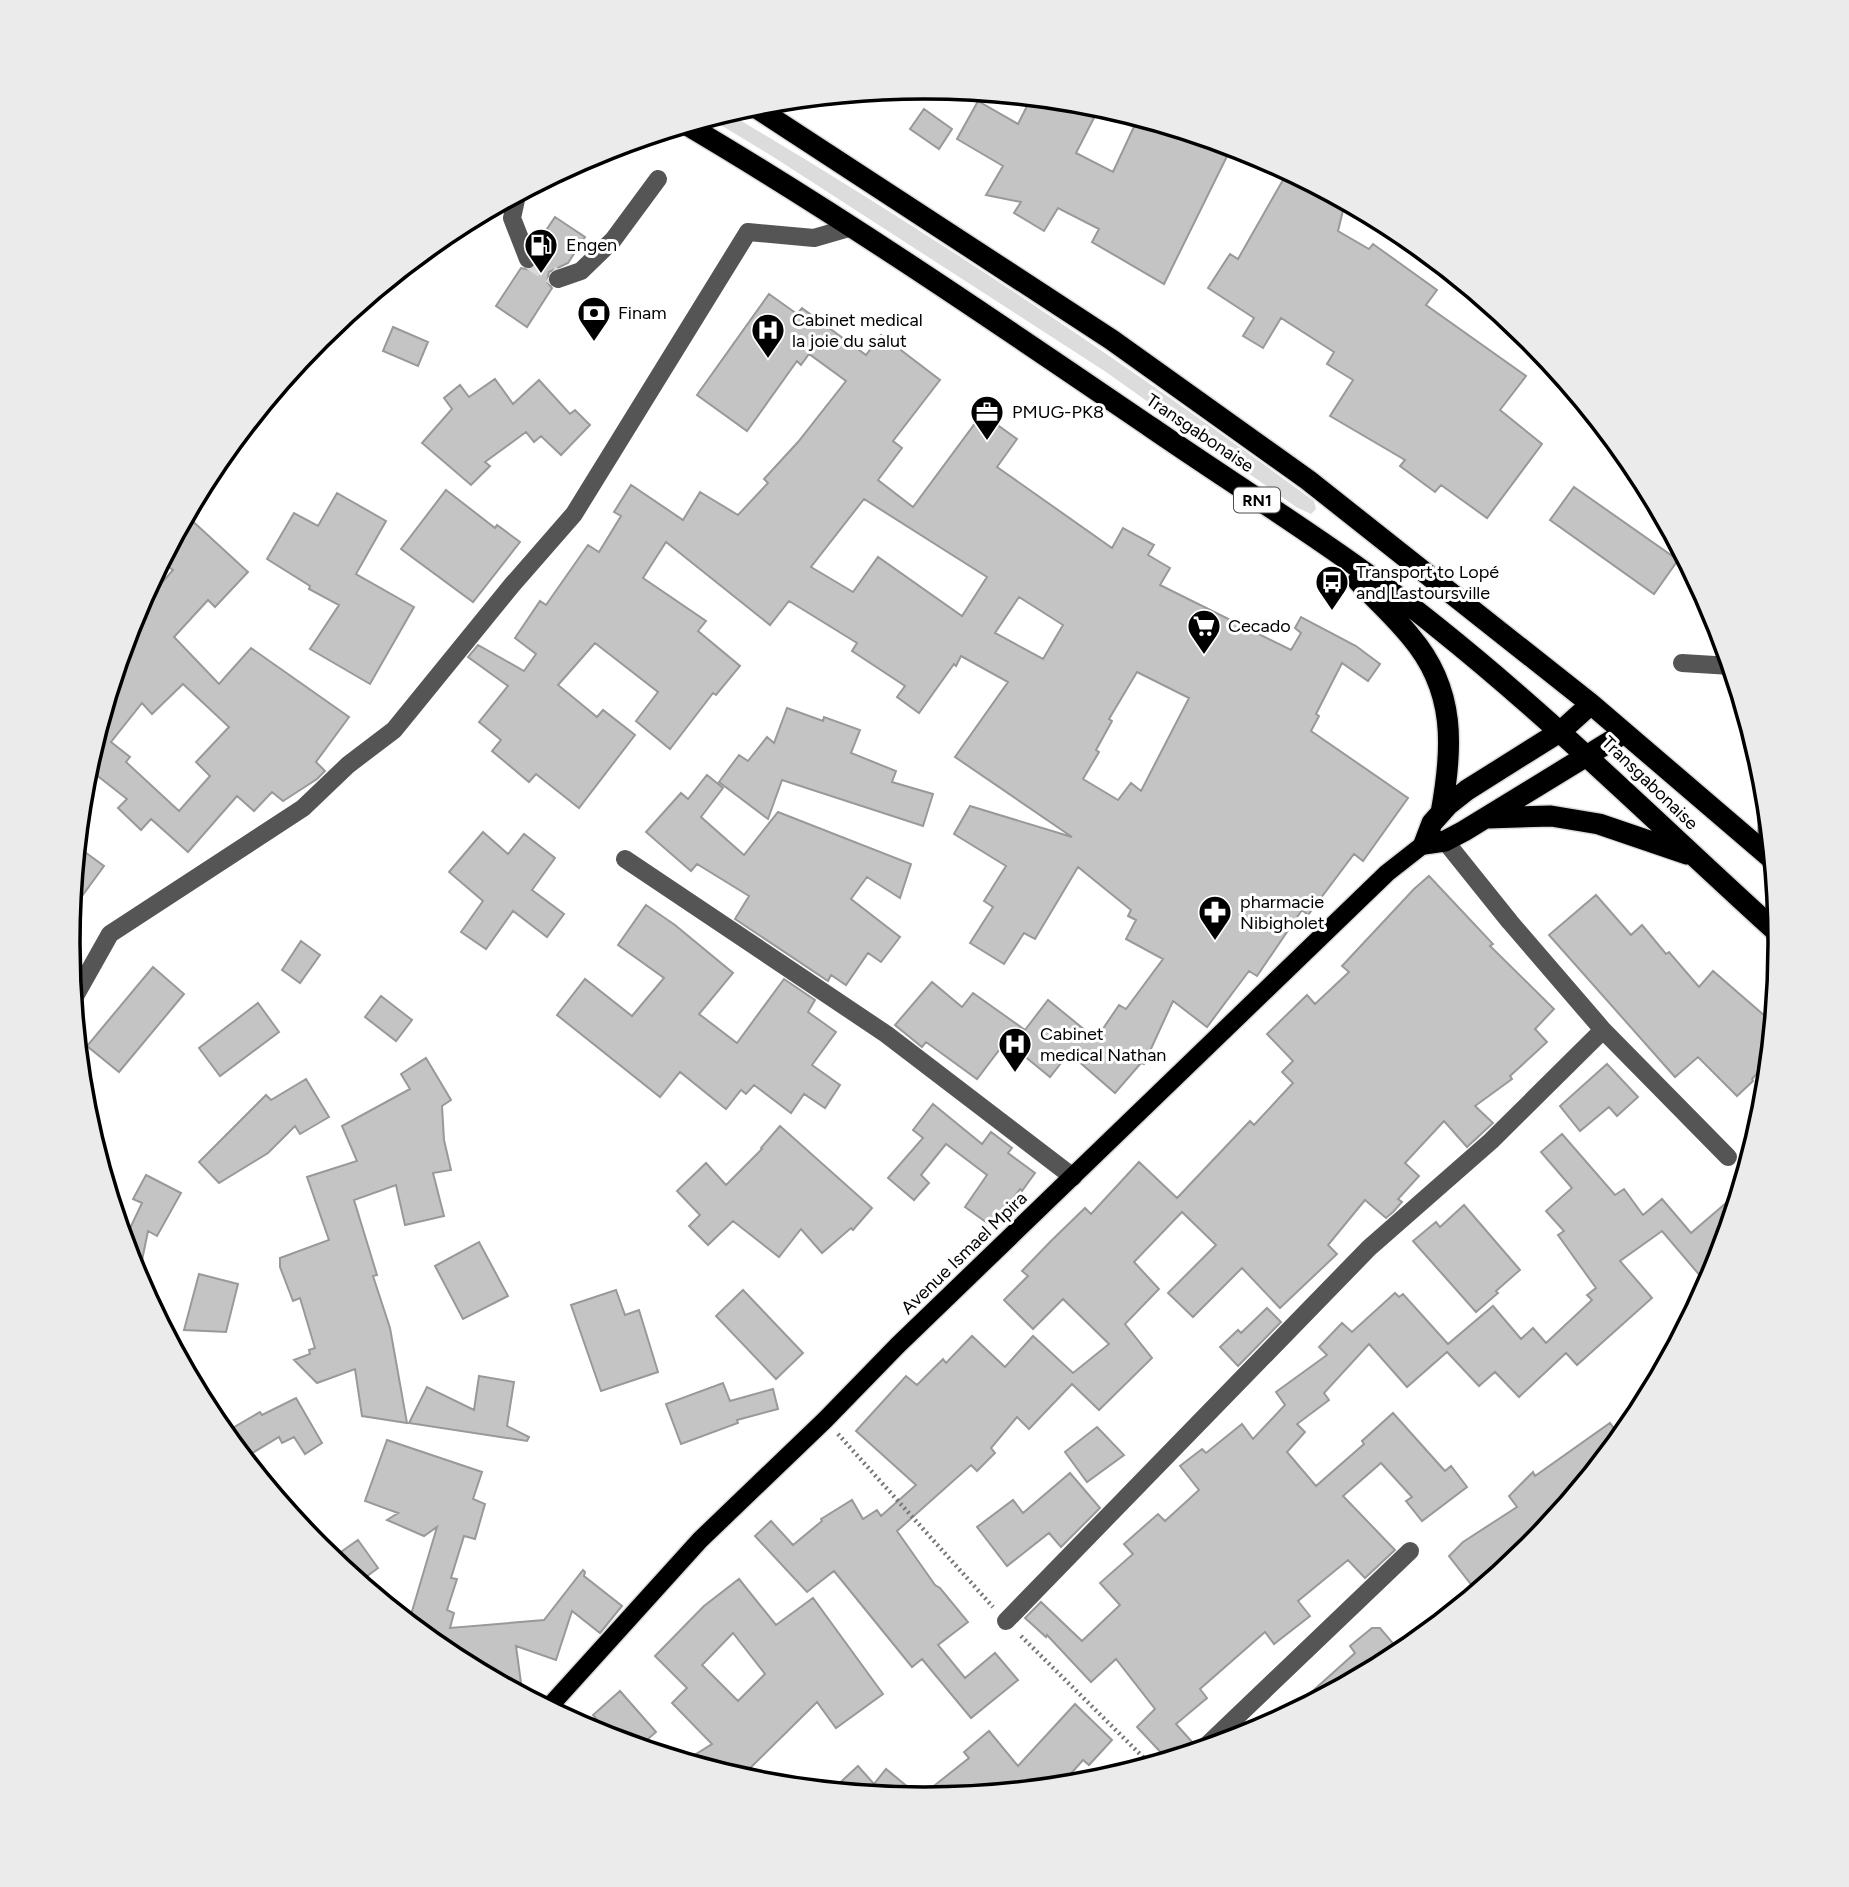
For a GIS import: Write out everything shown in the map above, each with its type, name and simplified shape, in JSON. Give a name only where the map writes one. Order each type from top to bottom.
[{"type":"highway","name":"Transgabonaise","points":[[767,115],[1112,340],[1297,472],[1591,704],[1763,850]]},
{"type":"highway","name":"Transgabonaise","points":[[696,131],[852,227],[1324,544],[1436,626],[1588,755],[1768,924]]},
{"type":"highway","points":[[1324,544],[1412,637],[1439,682],[1449,732],[1441,813]]},
{"type":"highway","points":[[1591,704],[1561,731],[1467,790],[1441,813],[1432,823],[1435,843],[1485,819],[1624,733]]},
{"type":"highway","points":[[1485,819],[1551,816],[1600,824],[1694,857]]},
{"type":"main road","name":"Avenue Ismael Mpira","points":[[555,1702],[701,1540],[898,1345],[1387,873],[1435,843]]},
{"type":"street","points":[[558,279],[581,271],[613,240],[658,178]]},
{"type":"street","points":[[514,207],[512,218],[528,259]]},
{"type":"street","points":[[81,985],[110,934],[303,808],[348,765],[394,730],[512,585],[574,514],[748,232],[814,238],[852,227]]},
{"type":"street","points":[[1682,663],[1721,665]]},
{"type":"street","points":[[1435,843],[1510,922],[1603,1030],[1728,1157]]},
{"type":"street","points":[[625,859],[886,1034],[1073,1177]]},
{"type":"street","points":[[1006,1621],[1369,1248],[1492,1141],[1603,1030]]},
{"type":"street","points":[[1218,1734],[1410,1551]]},
{"type":"path","points":[[825,1420],[1006,1621],[1145,1759]]},
{"type":"shaded area","points":[[740,120],[952,251],[1243,449],[1314,501],[1316,509],[1311,514],[1296,507],[1106,372],[720,125]]},
{"type":"building","points":[[978,101],[1018,124],[1027,106],[1094,117],[1076,153],[1113,172],[1134,126],[1227,156],[1164,284],[1092,242],[1099,229],[1058,208],[1044,231],[1014,213],[1021,202],[986,195],[1003,166],[957,139]]},
{"type":"building","points":[[924,109],[952,129],[939,149],[910,129]]},
{"type":"building","points":[[1283,180],[1343,211],[1338,231],[1369,249],[1373,244],[1437,290],[1426,305],[1526,376],[1500,410],[1542,444],[1487,518],[1441,485],[1435,492],[1400,466],[1405,460],[1330,416],[1353,380],[1327,364],[1334,352],[1281,318],[1263,348],[1243,336],[1254,318],[1208,288],[1230,254],[1238,259]]},
{"type":"building","points":[[555,217],[585,237],[568,263],[549,272],[547,282],[552,288],[527,327],[496,306],[521,268],[531,270],[537,266],[539,260],[535,247]]},
{"type":"building","points":[[769,294],[797,314],[802,308],[866,355],[881,335],[940,380],[893,441],[902,448],[878,480],[913,507],[982,414],[1017,439],[997,467],[1112,548],[1123,528],[1154,545],[1148,555],[1170,568],[1160,585],[1291,650],[1301,633],[1295,628],[1301,617],[1356,646],[1380,664],[1368,681],[1342,663],[1316,714],[1319,716],[1311,731],[1408,798],[1363,861],[1354,854],[1308,915],[1302,910],[1257,976],[1249,971],[1207,1027],[1173,1001],[1144,1064],[1141,1063],[1115,1093],[1069,1053],[1050,1077],[1006,1041],[977,1079],[926,1042],[922,1047],[895,1025],[932,982],[962,1007],[973,993],[1025,1030],[1048,1000],[1096,1039],[1119,1005],[1126,1009],[1163,959],[1126,939],[1136,920],[1128,916],[1131,910],[1078,867],[1035,939],[1024,933],[1004,964],[970,943],[993,907],[984,901],[1006,866],[954,834],[970,806],[1072,837],[955,757],[1008,682],[961,656],[919,713],[897,697],[905,686],[852,651],[857,643],[789,601],[770,625],[666,542],[643,578],[706,621],[698,631],[740,666],[716,695],[713,693],[670,749],[636,721],[658,692],[595,643],[558,685],[597,717],[603,710],[635,735],[579,808],[536,774],[529,782],[492,751],[501,740],[479,722],[508,686],[468,657],[478,645],[524,671],[536,654],[515,638],[540,601],[546,605],[588,545],[599,552],[621,516],[614,512],[631,485],[683,520],[700,492],[738,515],[768,483],[764,479],[798,442],[846,381],[809,354],[801,365],[797,361],[747,431],[697,395]],"holes":[[[864,499],[987,577],[962,616],[878,557],[853,592],[811,567]],[[1019,597],[1063,625],[1043,659],[995,633]],[[1137,672],[1189,698],[1141,791],[1131,783],[1118,800],[1083,779],[1099,752],[1096,750],[1112,721],[1109,719]]]},
{"type":"building","points":[[393,327],[428,342],[418,366],[383,351]]},
{"type":"building","points":[[495,379],[513,404],[539,380],[570,414],[575,410],[590,425],[561,455],[541,436],[534,442],[526,432],[485,462],[490,466],[471,485],[422,443],[452,409],[444,398],[460,385],[469,397]]},
{"type":"building","points":[[1574,487],[1674,557],[1677,562],[1654,594],[1550,520]]},
{"type":"building","points":[[446,490],[495,528],[497,525],[520,542],[473,602],[401,549]]},
{"type":"building","points":[[337,493],[386,521],[356,574],[414,607],[370,684],[310,649],[339,605],[309,589],[310,586],[267,559],[294,513],[318,526]]},
{"type":"building","points":[[193,522],[248,572],[215,607],[208,600],[174,637],[219,684],[251,648],[349,717],[316,762],[325,771],[317,779],[283,801],[272,792],[254,811],[237,796],[188,852],[151,819],[141,830],[118,808],[127,799],[98,776],[125,672],[163,582],[173,570],[169,568]],"holes":[[[183,684],[229,727],[196,762],[210,776],[179,811],[126,762],[130,757],[111,742],[142,703],[152,714]]]},
{"type":"building","points":[[787,708],[860,730],[851,753],[896,771],[892,782],[933,794],[923,826],[782,780],[768,819],[719,782],[739,755],[748,761],[767,737],[774,743]]},
{"type":"building","points":[[707,775],[723,788],[701,817],[744,855],[778,812],[911,864],[900,898],[867,877],[851,899],[900,937],[881,962],[868,953],[846,985],[831,975],[828,981],[735,919],[749,896],[697,864],[691,871],[646,832],[681,793],[688,799]]},
{"type":"building","points":[[483,832],[508,854],[524,834],[555,858],[532,890],[564,914],[547,937],[513,911],[486,949],[461,932],[483,901],[449,872]]},
{"type":"building","points":[[86,853],[104,866],[82,896]]},
{"type":"building","points":[[1429,876],[1493,944],[1490,946],[1554,1009],[1535,1029],[1547,1042],[1510,1076],[1512,1079],[1475,1106],[1493,1123],[1467,1147],[1444,1121],[1405,1163],[1419,1176],[1398,1199],[1402,1202],[1386,1218],[1365,1200],[1328,1245],[1337,1254],[1280,1308],[1242,1268],[1193,1317],[1168,1293],[1216,1245],[1182,1212],[1134,1262],[1159,1289],[1125,1324],[1152,1358],[1099,1410],[1072,1384],[1029,1429],[1017,1417],[991,1448],[995,1453],[977,1471],[971,1465],[897,1531],[935,1585],[968,1622],[938,1645],[965,1678],[995,1653],[1018,1680],[971,1718],[922,1659],[912,1667],[834,1571],[807,1592],[755,1536],[771,1521],[793,1545],[822,1521],[821,1519],[852,1500],[863,1519],[877,1510],[881,1516],[916,1485],[856,1431],[906,1376],[917,1385],[943,1359],[946,1363],[972,1336],[1005,1367],[1033,1336],[1073,1373],[1109,1344],[1063,1299],[1033,1329],[1004,1300],[1028,1276],[1022,1271],[1051,1241],[1085,1208],[1091,1214],[1139,1162],[1177,1198],[1250,1121],[1254,1125],[1293,1083],[1282,1072],[1293,1061],[1267,1034],[1307,995],[1315,1004],[1349,972],[1342,966]]},
{"type":"building","points":[[1596,895],[1631,935],[1642,925],[1699,987],[1713,971],[1765,1016],[1758,1072],[1753,1081],[1737,1096],[1698,1057],[1675,1077],[1549,935]]},
{"type":"building","points":[[646,905],[675,925],[733,973],[699,1014],[737,1043],[784,979],[815,1000],[808,1012],[836,1032],[812,1065],[840,1085],[825,1108],[804,1094],[791,1113],[754,1085],[746,1094],[741,1090],[726,1109],[680,1072],[660,1097],[557,1015],[585,979],[632,1016],[664,978],[618,945]]},
{"type":"building","points":[[301,941],[320,955],[300,983],[282,970]]},
{"type":"building","points":[[153,967],[184,994],[119,1072],[87,1046]]},
{"type":"building","points":[[381,996],[412,1020],[396,1041],[365,1017]]},
{"type":"building","points":[[258,1003],[279,1032],[220,1076],[199,1048]]},
{"type":"building","points":[[426,1058],[451,1100],[442,1106],[444,1140],[451,1170],[433,1173],[444,1216],[405,1225],[396,1185],[354,1200],[377,1275],[373,1276],[390,1328],[407,1423],[362,1416],[355,1369],[317,1383],[294,1360],[310,1354],[309,1350],[315,1348],[300,1298],[293,1301],[280,1267],[280,1258],[329,1240],[307,1177],[357,1161],[342,1126],[410,1089],[401,1074]]},
{"type":"building","points":[[1607,1064],[1638,1097],[1617,1116],[1609,1107],[1580,1131],[1560,1106]]},
{"type":"building","points":[[306,1079],[329,1117],[300,1134],[295,1126],[268,1153],[219,1183],[199,1162],[266,1095],[271,1100]]},
{"type":"building","points":[[933,1104],[982,1144],[991,1132],[1012,1148],[1008,1153],[1035,1173],[993,1227],[965,1207],[987,1175],[946,1144],[921,1175],[929,1183],[914,1200],[888,1178],[923,1138],[913,1130]]},
{"type":"building","points":[[780,1126],[872,1208],[853,1230],[851,1228],[822,1253],[801,1229],[779,1257],[733,1221],[708,1245],[689,1226],[700,1215],[677,1191],[706,1163],[726,1185],[762,1149]]},
{"type":"building","points":[[1562,1134],[1615,1195],[1624,1189],[1643,1215],[1662,1199],[1691,1233],[1728,1201],[1700,1275],[1662,1231],[1620,1261],[1652,1298],[1577,1365],[1566,1353],[1519,1397],[1495,1372],[1479,1386],[1447,1352],[1407,1387],[1369,1344],[1324,1393],[1329,1400],[1297,1424],[1305,1432],[1287,1452],[1316,1486],[1364,1444],[1362,1441],[1393,1413],[1445,1471],[1451,1466],[1467,1487],[1422,1521],[1406,1501],[1412,1497],[1381,1463],[1343,1496],[1395,1550],[1365,1578],[1348,1560],[1298,1601],[1310,1616],[1274,1644],[1265,1632],[1200,1689],[1207,1698],[1176,1724],[1193,1743],[1162,1753],[1137,1727],[1155,1709],[1116,1659],[1091,1682],[1047,1635],[1046,1637],[1025,1618],[1041,1602],[1082,1641],[1120,1605],[1100,1583],[1133,1554],[1124,1544],[1158,1514],[1165,1521],[1199,1490],[1180,1466],[1202,1449],[1206,1453],[1242,1424],[1253,1439],[1285,1405],[1276,1392],[1327,1355],[1319,1347],[1342,1323],[1352,1332],[1395,1293],[1399,1297],[1403,1294],[1448,1344],[1493,1306],[1521,1339],[1533,1328],[1546,1343],[1592,1300],[1587,1295],[1596,1288],[1558,1235],[1564,1231],[1546,1211],[1572,1188],[1541,1152]]},
{"type":"building","points":[[146,1175],[181,1193],[157,1236],[148,1231],[142,1259],[130,1228],[142,1203],[133,1199]]},
{"type":"building","points":[[1464,1205],[1520,1270],[1476,1312],[1413,1241],[1436,1222],[1440,1227]]},
{"type":"building","points":[[479,1242],[508,1296],[463,1319],[435,1266]]},
{"type":"building","points":[[199,1274],[238,1284],[226,1332],[184,1330]]},
{"type":"building","points":[[616,1290],[625,1315],[639,1310],[658,1372],[601,1391],[571,1305]]},
{"type":"building","points":[[743,1290],[803,1353],[776,1379],[716,1316]]},
{"type":"building","points":[[1267,1308],[1281,1322],[1238,1366],[1220,1347],[1238,1330],[1241,1333]]},
{"type":"building","points":[[479,1376],[514,1382],[507,1426],[529,1437],[527,1441],[409,1423],[427,1387],[474,1410]]},
{"type":"building","points":[[723,1383],[730,1401],[773,1389],[778,1409],[737,1420],[738,1423],[681,1444],[666,1404]]},
{"type":"building","points":[[296,1398],[322,1443],[305,1454],[294,1437],[282,1443],[279,1437],[252,1453],[234,1427],[260,1412],[262,1415]]},
{"type":"building","points":[[1610,1423],[1614,1429],[1559,1500],[1472,1585],[1449,1556],[1463,1542],[1517,1507],[1509,1496],[1533,1472],[1535,1476]]},
{"type":"building","points":[[1097,1427],[1124,1455],[1087,1482],[1065,1452]]},
{"type":"building","points":[[387,1440],[482,1472],[473,1499],[485,1504],[475,1539],[464,1536],[451,1578],[457,1579],[447,1610],[454,1613],[450,1628],[544,1620],[583,1570],[584,1576],[622,1606],[600,1633],[572,1611],[556,1660],[516,1646],[519,1683],[456,1645],[411,1613],[437,1527],[424,1536],[387,1520],[398,1513],[365,1501]]},
{"type":"building","points":[[1070,1473],[1100,1508],[1061,1547],[1049,1533],[1007,1566],[977,1527],[1013,1500],[1023,1513]]},
{"type":"building","points":[[358,1540],[378,1568],[366,1577],[341,1552]]},
{"type":"building","points":[[739,1579],[776,1625],[813,1598],[883,1694],[836,1728],[817,1702],[749,1769],[694,1755],[712,1744],[672,1703],[687,1688],[655,1656],[704,1606]],"holes":[[[733,1633],[765,1674],[738,1701],[702,1665]]]},
{"type":"building","points":[[1372,1628],[1380,1628],[1394,1644],[1309,1694],[1355,1653],[1350,1646]]},
{"type":"building","points":[[620,1691],[656,1732],[646,1740],[598,1721],[593,1715]]},
{"type":"building","points":[[1075,1704],[1112,1740],[1089,1765],[1083,1760],[1070,1774],[980,1786],[932,1788],[969,1758],[964,1752],[989,1731],[1018,1766]]},
{"type":"building","points":[[858,1766],[874,1784],[886,1769],[908,1787],[840,1783]]},
{"type":"tunnel","points":[[528,259],[558,279]]},
{"type":"place","name":"Engen","points":[[541,275]]},
{"type":"place","name":"Finam","points":[[594,343]]},
{"type":"place","name":"Cabinet medical la joie du salut","points":[[768,360]]},
{"type":"place","name":"PMUG-PK8","points":[[987,442]]},
{"type":"place","name":"Transport to Lopé and Lastoursville","points":[[1332,612]]},
{"type":"place","name":"Cecado","points":[[1204,656]]},
{"type":"place","name":"pharmacie Nibigholet","points":[[1215,942]]},
{"type":"place","name":"Cabinet medical Nathan","points":[[1015,1074]]}]
